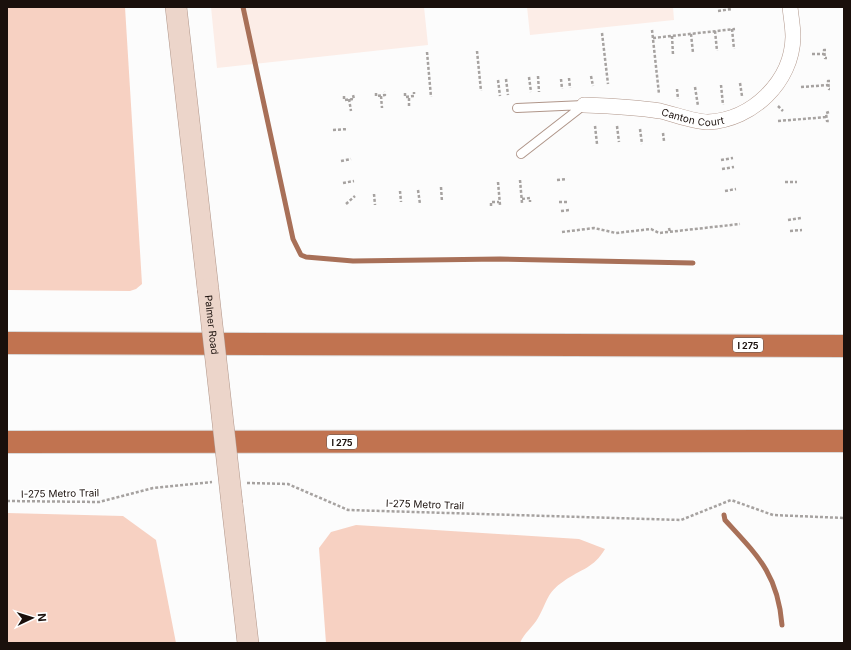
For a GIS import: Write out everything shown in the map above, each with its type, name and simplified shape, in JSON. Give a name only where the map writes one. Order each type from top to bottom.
[{"type":"highway","name":"I 275","points":[[7,343],[844,346]]},
{"type":"highway","name":"I 275","points":[[7,442],[844,441]]},
{"type":"street","name":"Palmer Road","points":[[176,7],[248,643]]},
{"type":"street","name":"Canton Court","points":[[584,105],[619,106],[661,111],[707,122],[741,113],[758,104],[773,90],[782,76],[790,58],[793,37],[790,7]]},
{"type":"lane","name":"Canton Court","points":[[517,108],[584,105]]},
{"type":"lane","points":[[521,154],[584,105]]},
{"type":"path","points":[[718,11],[732,9]]},
{"type":"path","points":[[653,38],[733,29],[734,49]]},
{"type":"path","points":[[652,30],[659,94]]},
{"type":"path","points":[[715,31],[717,51]]},
{"type":"path","points":[[602,34],[608,84]]},
{"type":"path","points":[[691,34],[692,53]]},
{"type":"path","points":[[672,36],[673,55]]},
{"type":"path","points":[[824,54],[824,50],[826,50]]},
{"type":"path","points":[[477,51],[481,91]]},
{"type":"path","points":[[427,52],[431,97]]},
{"type":"path","points":[[812,54],[824,54]]},
{"type":"path","points":[[824,54],[825,58],[827,58]]},
{"type":"path","points":[[538,76],[539,92]]},
{"type":"path","points":[[591,76],[593,86]]},
{"type":"path","points":[[529,77],[531,92]]},
{"type":"path","points":[[569,78],[570,88]]},
{"type":"path","points":[[506,79],[508,95]]},
{"type":"path","points":[[560,79],[562,89]]},
{"type":"path","points":[[498,80],[500,96]]},
{"type":"path","points":[[828,85],[828,81],[830,81]]},
{"type":"path","points":[[740,83],[742,98]]},
{"type":"path","points":[[721,85],[723,106]]},
{"type":"path","points":[[801,87],[828,85]]},
{"type":"path","points":[[828,85],[828,89],[830,89]]},
{"type":"path","points":[[695,87],[698,106]]},
{"type":"path","points":[[677,89],[678,102]]},
{"type":"path","points":[[381,96],[385,95],[384,92]]},
{"type":"path","points":[[405,93],[405,97],[414,96],[414,92]]},
{"type":"path","points":[[376,93],[376,96],[381,96]]},
{"type":"path","points":[[344,96],[344,100],[354,98],[353,95]]},
{"type":"path","points":[[381,96],[382,108]]},
{"type":"path","points":[[409,96],[409,106]]},
{"type":"path","points":[[349,99],[351,112]]},
{"type":"path","points":[[778,106],[783,111]]},
{"type":"path","points":[[829,112],[826,112],[827,121],[830,120]]},
{"type":"path","points":[[778,121],[827,116]]},
{"type":"path","points":[[595,126],[597,144]]},
{"type":"path","points":[[617,126],[619,142]]},
{"type":"path","points":[[333,130],[348,129]]},
{"type":"path","points":[[640,129],[642,144]]},
{"type":"path","points":[[663,133],[664,141]]},
{"type":"path","points":[[721,160],[733,158]]},
{"type":"path","points":[[341,161],[351,160]]},
{"type":"path","points":[[722,169],[734,167]]},
{"type":"path","points":[[557,180],[567,179]]},
{"type":"path","points":[[520,180],[522,201],[530,198],[530,202]]},
{"type":"path","points":[[343,183],[354,182]]},
{"type":"path","points":[[491,206],[491,202],[500,203],[498,182]]},
{"type":"path","points":[[785,182],[797,182]]},
{"type":"path","points":[[441,187],[442,202]]},
{"type":"path","points":[[418,190],[420,204]]},
{"type":"path","points":[[725,191],[736,190]]},
{"type":"path","points":[[400,191],[400,202]]},
{"type":"path","points":[[374,194],[375,205]]},
{"type":"path","points":[[346,204],[355,196]]},
{"type":"path","points":[[559,202],[569,202]]},
{"type":"path","points":[[560,211],[570,210]]},
{"type":"path","points":[[788,220],[801,218]]},
{"type":"path","points":[[562,232],[594,228],[616,233],[647,228],[659,233],[740,224]]},
{"type":"path","points":[[669,228],[670,232]]},
{"type":"path","points":[[790,231],[802,230]]},
{"type":"path","name":"I-275 Metro Trail","points":[[7,501],[99,502],[153,488],[201,482],[217,483]]},
{"type":"path","name":"I-275 Metro Trail","points":[[240,483],[288,484],[348,510],[681,520],[731,500],[773,515],[844,518]]},
{"type":"shaded area","points":[[7,7],[125,7],[142,284],[136,289],[130,291],[7,290]]},
{"type":"shaded area","points":[[211,7],[424,7],[428,45],[217,68]]},
{"type":"shaded area","points":[[527,7],[673,7],[674,20],[530,35]]},
{"type":"shaded area","points":[[7,513],[123,516],[156,540],[176,643],[7,643]]},
{"type":"shaded area","points":[[356,525],[579,539],[605,549],[592,564],[558,585],[550,593],[536,621],[520,643],[326,643],[319,548],[331,532]]},
{"type":"waterway","points":[[243,7],[293,239],[301,255],[306,257],[353,261],[500,259],[693,263]]},
{"type":"waterway","points":[[724,515],[725,520],[756,555],[771,579],[780,607],[782,625]]}]
